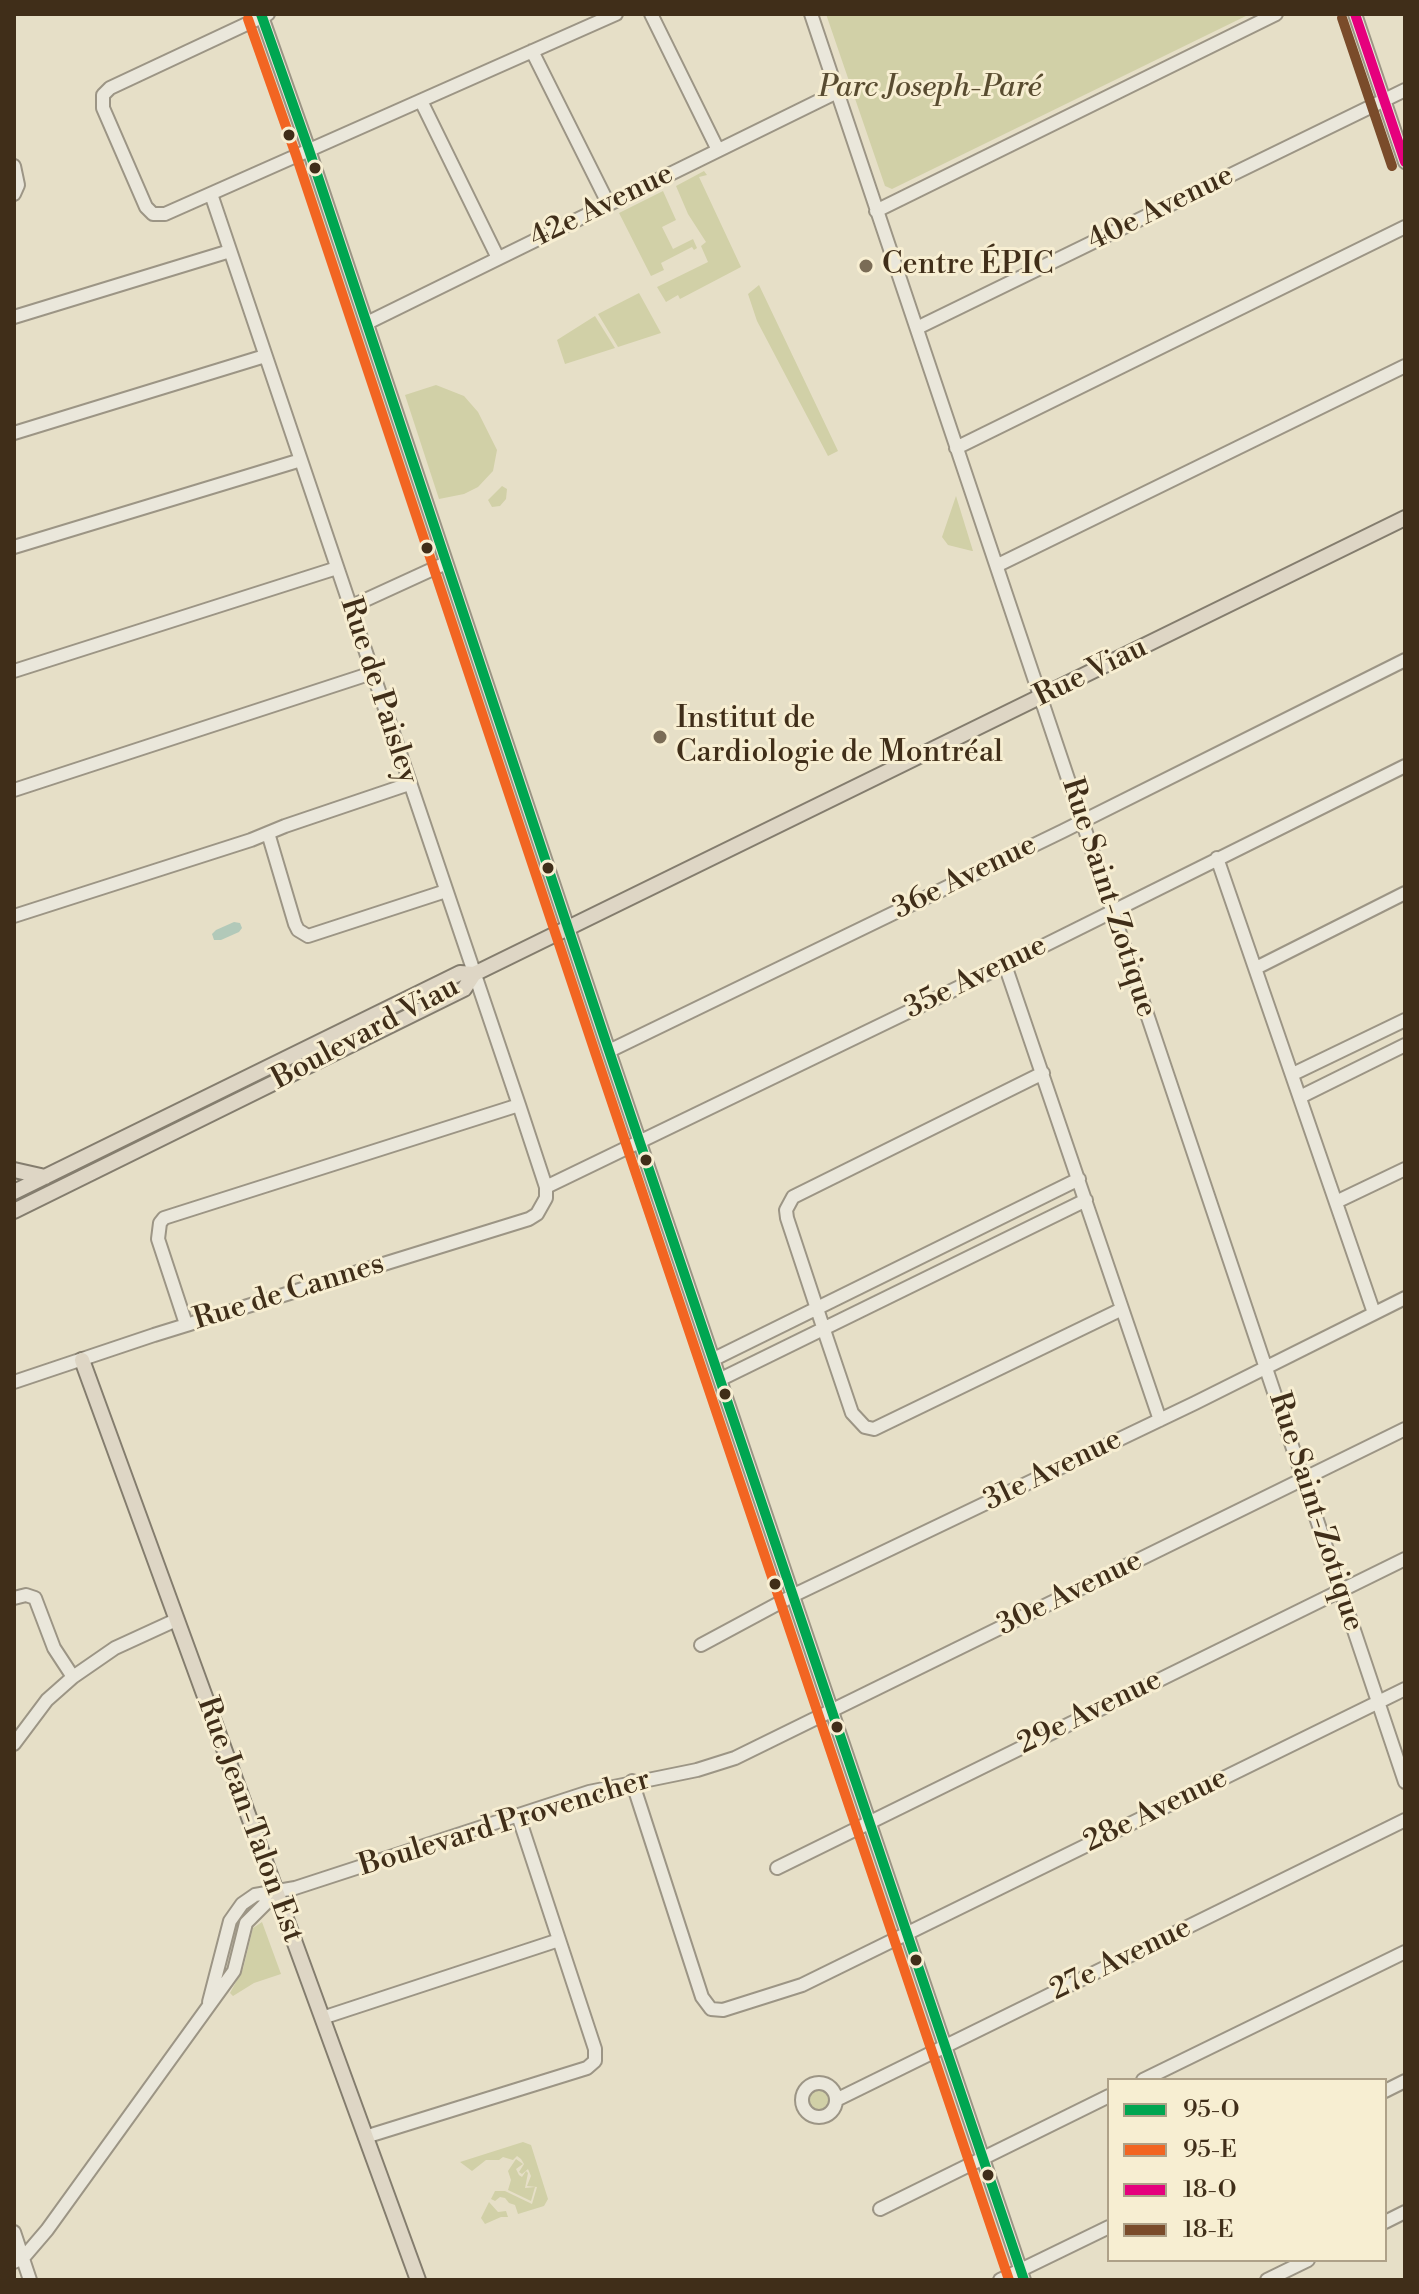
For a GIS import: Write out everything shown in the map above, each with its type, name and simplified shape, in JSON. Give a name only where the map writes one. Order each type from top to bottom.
[{"type":"main road","name":"Rue Viau","points":[[474,974],[1405,518]]},
{"type":"main road","name":"Boulevard Viau","points":[[14,1192],[460,973],[474,974],[464,989],[14,1211]]},
{"type":"main road","points":[[14,1170],[46,1177]]},
{"type":"main road","name":"Rue Jean-Talon Est","points":[[82,1360],[418,2280]]},
{"type":"street","points":[[616,14],[421,101],[309,150],[165,214],[149,211],[103,108],[102,99],[110,88],[264,15],[309,150],[367,323],[446,563],[609,1051],[1023,2275]]},
{"type":"street","points":[[651,14],[718,150]]},
{"type":"street","name":"Rue Saint-Zotique","points":[[811,14],[1405,1782]]},
{"type":"street","points":[[876,211],[1276,14]]},
{"type":"street","points":[[1355,14],[1405,162]]},
{"type":"street","points":[[532,51],[608,203]]},
{"type":"street","name":"40e Avenue","points":[[917,328],[1405,90]]},
{"type":"street","name":"42e Avenue","points":[[367,323],[837,92]]},
{"type":"street","points":[[421,101],[498,258]]},
{"type":"street","points":[[14,166],[18,185],[15,193]]},
{"type":"street","name":"Rue de Paisley","points":[[211,194],[546,1187]]},
{"type":"street","points":[[956,448],[1405,227]]},
{"type":"street","points":[[14,317],[230,251]]},
{"type":"street","points":[[14,433],[265,356]]},
{"type":"street","points":[[998,565],[1405,366]]},
{"type":"street","points":[[14,547],[301,460]]},
{"type":"street","points":[[350,607],[446,563]]},
{"type":"street","points":[[14,671],[337,568]]},
{"type":"street","name":"36e Avenue","points":[[609,1051],[1405,660]]},
{"type":"street","points":[[14,790],[372,673]]},
{"type":"street","name":"35e Avenue","points":[[546,1187],[1005,965],[1405,766]]},
{"type":"street","points":[[14,916],[409,784]]},
{"type":"street","points":[[268,833],[295,924],[308,936],[446,891]]},
{"type":"street","points":[[1217,858],[1374,1313]]},
{"type":"street","points":[[1256,968],[1405,893]]},
{"type":"street","points":[[1005,965],[1160,1420]]},
{"type":"street","points":[[1293,1074],[1405,1020]]},
{"type":"street","points":[[1300,1097],[1405,1045]]},
{"type":"street","points":[[1043,1073],[793,1197],[786,1210],[787,1218],[852,1413],[865,1427],[874,1429],[1122,1309]]},
{"type":"street","points":[[186,1324],[158,1239],[160,1223],[164,1218],[519,1105]]},
{"type":"street","points":[[1336,1202],[1405,1169]]},
{"type":"street","points":[[714,1359],[1079,1179]]},
{"type":"street","name":"Rue de Cannes","points":[[14,1382],[186,1324],[529,1219],[540,1210],[546,1198],[546,1187]]},
{"type":"street","points":[[721,1379],[1086,1200]]},
{"type":"street","name":"31e Avenue","points":[[701,1645],[794,1595],[1160,1420],[1405,1298]]},
{"type":"street","name":"30e Avenue","points":[[735,1758],[1405,1429]]},
{"type":"street","name":"29e Avenue","points":[[777,1868],[1405,1559]]},
{"type":"street","points":[[14,1598],[30,1595],[35,1598],[54,1648],[73,1677]]},
{"type":"street","points":[[16,1736],[47,1700],[73,1677],[121,1644],[176,1620]]},
{"type":"street","name":"28e Avenue","points":[[632,1781],[702,1997],[711,2009],[728,2009],[802,1985],[1405,1689]]},
{"type":"street","name":"Boulevard Provencher","points":[[18,2260],[47,2230],[209,2002],[234,1913],[255,1895],[276,1893],[632,1781],[697,1770],[735,1758]]},
{"type":"street","points":[[365,2137],[587,2068],[595,2061],[596,2053],[518,1815]]},
{"type":"street","name":"27e Avenue","points":[[836,2100],[1405,1820]]},
{"type":"street","points":[[322,2018],[559,1940]]},
{"type":"street","points":[[1147,2078],[1405,1952]]},
{"type":"street","points":[[1387,2090],[1405,2081]]},
{"type":"street","points":[[880,2209],[1107,2097]]},
{"type":"street","points":[[1387,2221],[1405,2212]]},
{"type":"street","points":[[1000,2280],[1023,2275],[1107,2228]]},
{"type":"street","points":[[14,2232],[18,2260],[30,2280]]},
{"type":"street","points":[[1267,2280],[1304,2262]]},
{"type":"green space","name":"Parc Joseph-Paré","points":[[826,14],[1250,14],[892,189],[885,186]]},
{"type":"green space","points":[[704,171],[707,175],[699,177],[741,267],[680,299],[678,295],[666,302],[657,287],[708,262],[701,246],[706,242],[688,214],[676,186]]},
{"type":"green space","points":[[663,191],[676,220],[662,227],[673,249],[693,239],[697,248],[694,250],[692,247],[661,263],[664,270],[651,276],[619,213]]},
{"type":"green space","points":[[759,285],[838,451],[828,456],[757,321],[748,294]]},
{"type":"green space","points":[[639,293],[661,333],[618,347],[598,314]]},
{"type":"green space","points":[[595,316],[615,348],[565,364],[557,340]]},
{"type":"green space","points":[[436,385],[464,396],[478,412],[497,450],[493,471],[478,487],[464,494],[439,499],[405,395]]},
{"type":"green space","points":[[502,486],[507,489],[506,499],[500,506],[492,507],[488,500]]},
{"type":"green space","points":[[956,496],[973,551],[948,545],[942,537]]},
{"type":"green space","points":[[262,1922],[281,1974],[254,1983],[233,1996],[230,1993],[243,1969],[253,1928]]},
{"type":"green space","points":[[815,2089],[823,2089],[830,2100],[823,2111],[815,2111],[808,2104],[808,2096]]},
{"type":"green space","points":[[523,2142],[531,2145],[548,2199],[544,2206],[518,2214],[515,2205],[505,2198],[491,2199],[495,2191],[505,2191],[532,2204],[537,2187],[527,2186],[531,2176],[528,2169],[522,2174],[519,2172],[524,2164],[521,2159],[517,2156],[513,2160],[503,2157],[486,2160],[472,2171],[460,2162]]},
{"type":"green space","points":[[516,2159],[523,2164],[516,2169],[519,2175],[522,2177],[526,2171],[528,2173],[525,2188],[535,2187],[531,2201],[508,2190],[511,2180],[508,2171]]},
{"type":"green space","points":[[489,2202],[498,2212],[506,2211],[508,2217],[485,2224],[481,2218]]},
{"type":"shaded area","points":[[234,922],[240,923],[242,928],[239,932],[214,940],[212,934],[216,930]]},
{"type":"transit line","name":"95-O","points":[[261,14],[1024,2280]]},
{"type":"transit line","name":"18-O","points":[[1355,14],[1405,162]]},
{"type":"transit line","name":"18-E","points":[[1342,18],[1392,166]]},
{"type":"transit line","name":"95-E","points":[[248,19],[1009,2280]]},
{"type":"place","name":"Centre ÉPIC","points":[[866,266]]},
{"type":"place","name":"Institut de Cardiologie de Montréal","points":[[660,737]]}]
